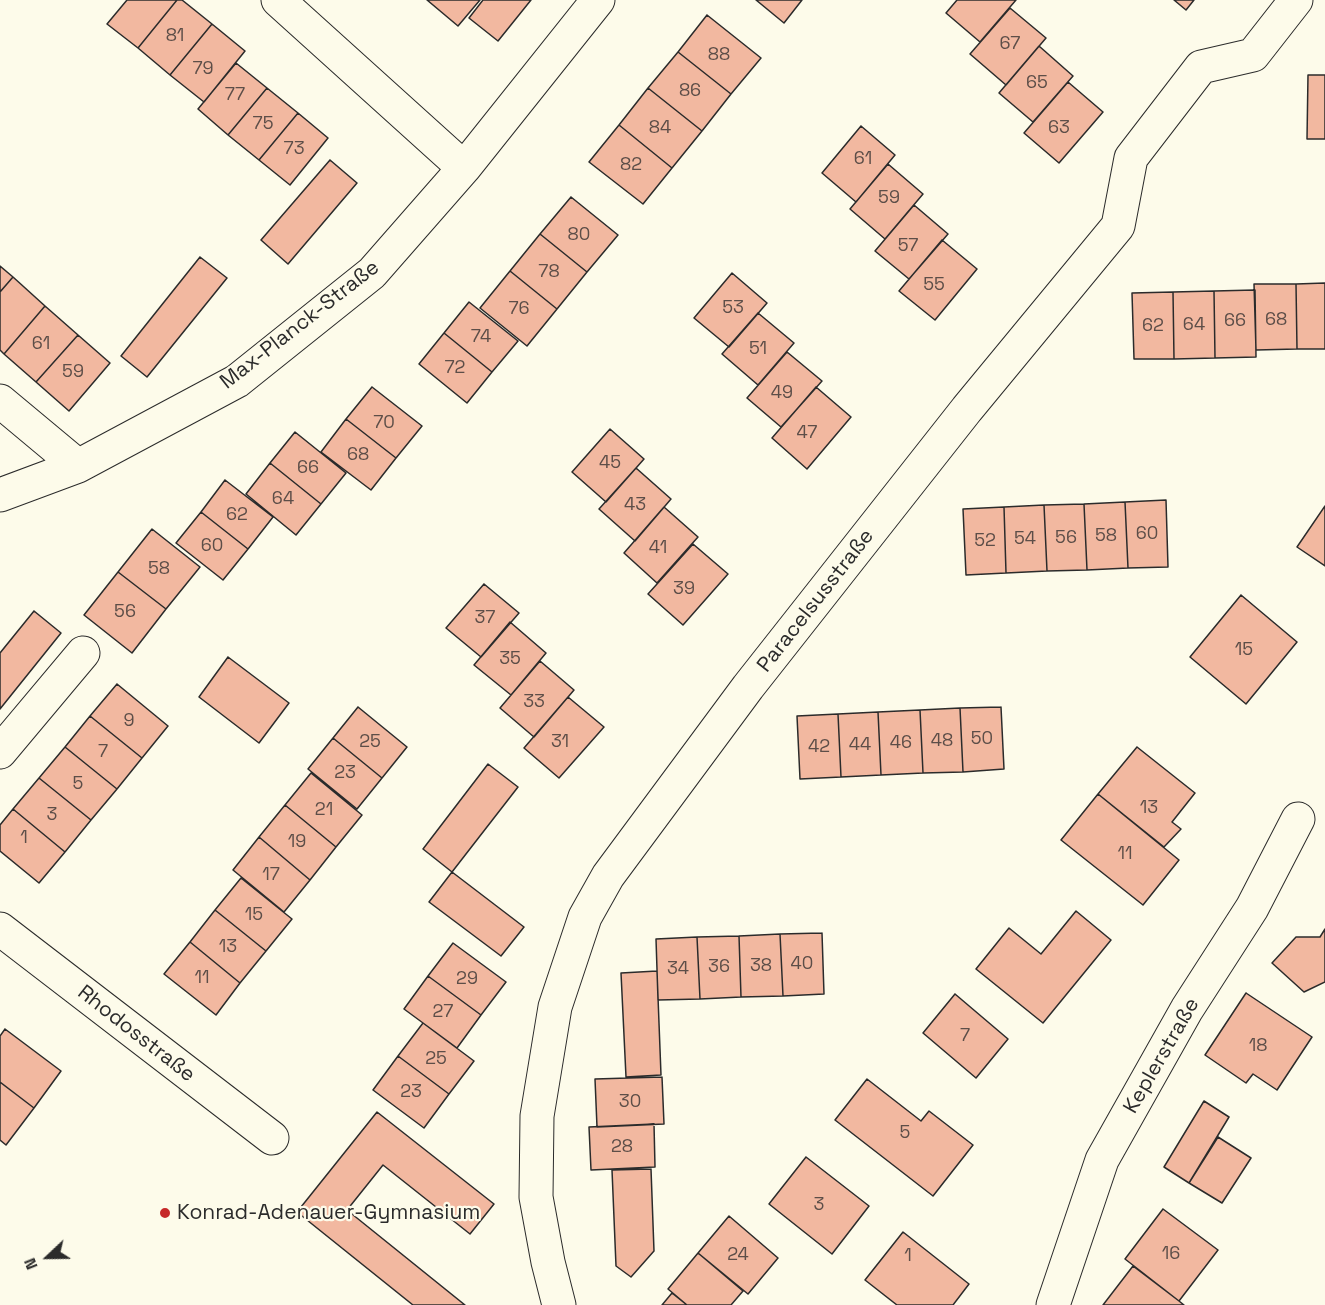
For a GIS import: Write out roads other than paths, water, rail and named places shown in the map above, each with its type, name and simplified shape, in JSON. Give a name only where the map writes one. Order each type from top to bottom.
[{"type":"street","points":[[278,0],[464,168]]},
{"type":"street","name":"Max-Planck-Straße","points":[[0,495],[78,466],[237,381],[372,273],[464,168],[598,0]]},
{"type":"street","name":"Paracelsusstraße","points":[[559,1305],[548,1262],[536,1197],[537,1116],[555,1007],[585,917],[602,886],[741,696],[967,409],[1118,226],[1131,158],[1195,75],[1202,67],[1253,55],[1296,0]]},
{"type":"street","points":[[0,401],[78,466]]},
{"type":"street","points":[[0,752],[83,653]]},
{"type":"street","name":"Keplerstraße","points":[[1053,1305],[1102,1160],[1187,1009],[1252,908],[1298,819]]},
{"type":"street","name":"Rhodosstraße","points":[[0,929],[272,1138]]},
{"type":"place","name":"Konrad-Adenauer-Gymnasium","points":[[165,1213]]}]
